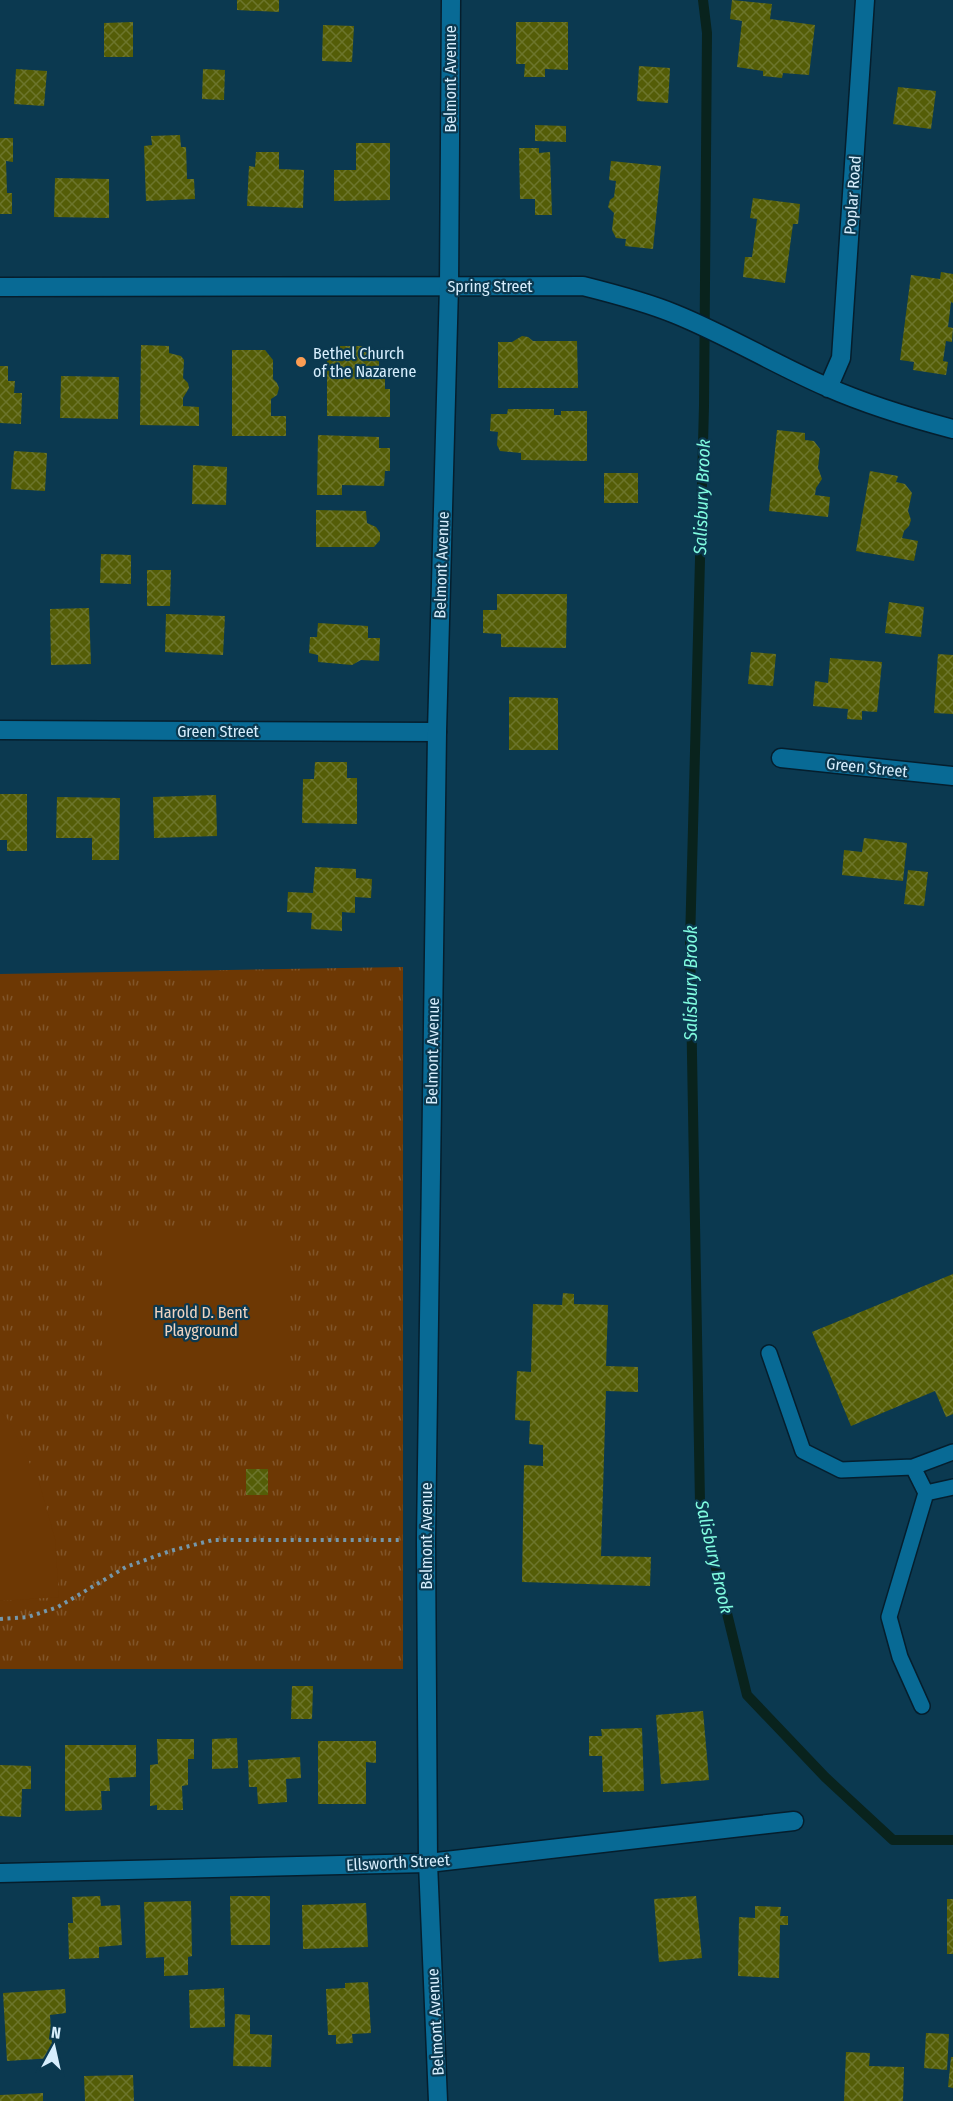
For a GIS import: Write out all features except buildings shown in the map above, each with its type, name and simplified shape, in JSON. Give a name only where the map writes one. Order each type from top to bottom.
[{"type":"street","name":"Belmont Avenue","points":[[438,2101],[428,1863],[426,1540],[436,732],[449,286],[451,0]]},
{"type":"street","name":"Poplar Road","points":[[828,388],[841,358],[865,0]]},
{"type":"street","name":"Spring Street","points":[[0,286],[584,286],[628,297],[674,313],[828,388],[915,419],[953,429]]},
{"type":"street","name":"Green Street","points":[[0,730],[436,732]]},
{"type":"street","name":"Green Street","points":[[781,758],[953,776]]},
{"type":"street","name":"Ellsworth Street","points":[[0,1873],[428,1863],[794,1821]]},
{"type":"lane","points":[[769,1353],[803,1450],[841,1470],[913,1467],[953,1452]]},
{"type":"lane","points":[[913,1467],[926,1493],[889,1617],[900,1657],[922,1706]]},
{"type":"lane","points":[[926,1493],[953,1487]]},
{"type":"path","points":[[0,1619],[28,1617],[58,1608],[126,1567],[170,1551],[213,1540],[426,1540]]},
{"type":"green space","name":"Harold D. Bent Playground","points":[[403,967],[403,1669],[0,1669],[0,974]]},
{"type":"green space","points":[[102,1226],[290,1226],[290,1378],[102,1378]]},
{"type":"green space","points":[[0,1411],[7,1418],[39,1482],[55,1539],[59,1597],[0,1601]]},
{"type":"waterway","name":"Salisbury Brook","points":[[703,0],[707,33],[704,406],[690,943],[700,1503],[747,1695],[825,1777],[893,1840],[953,1840]]},
{"type":"place","name":"Bethel Church of the Nazarene","points":[[301,362]]}]
